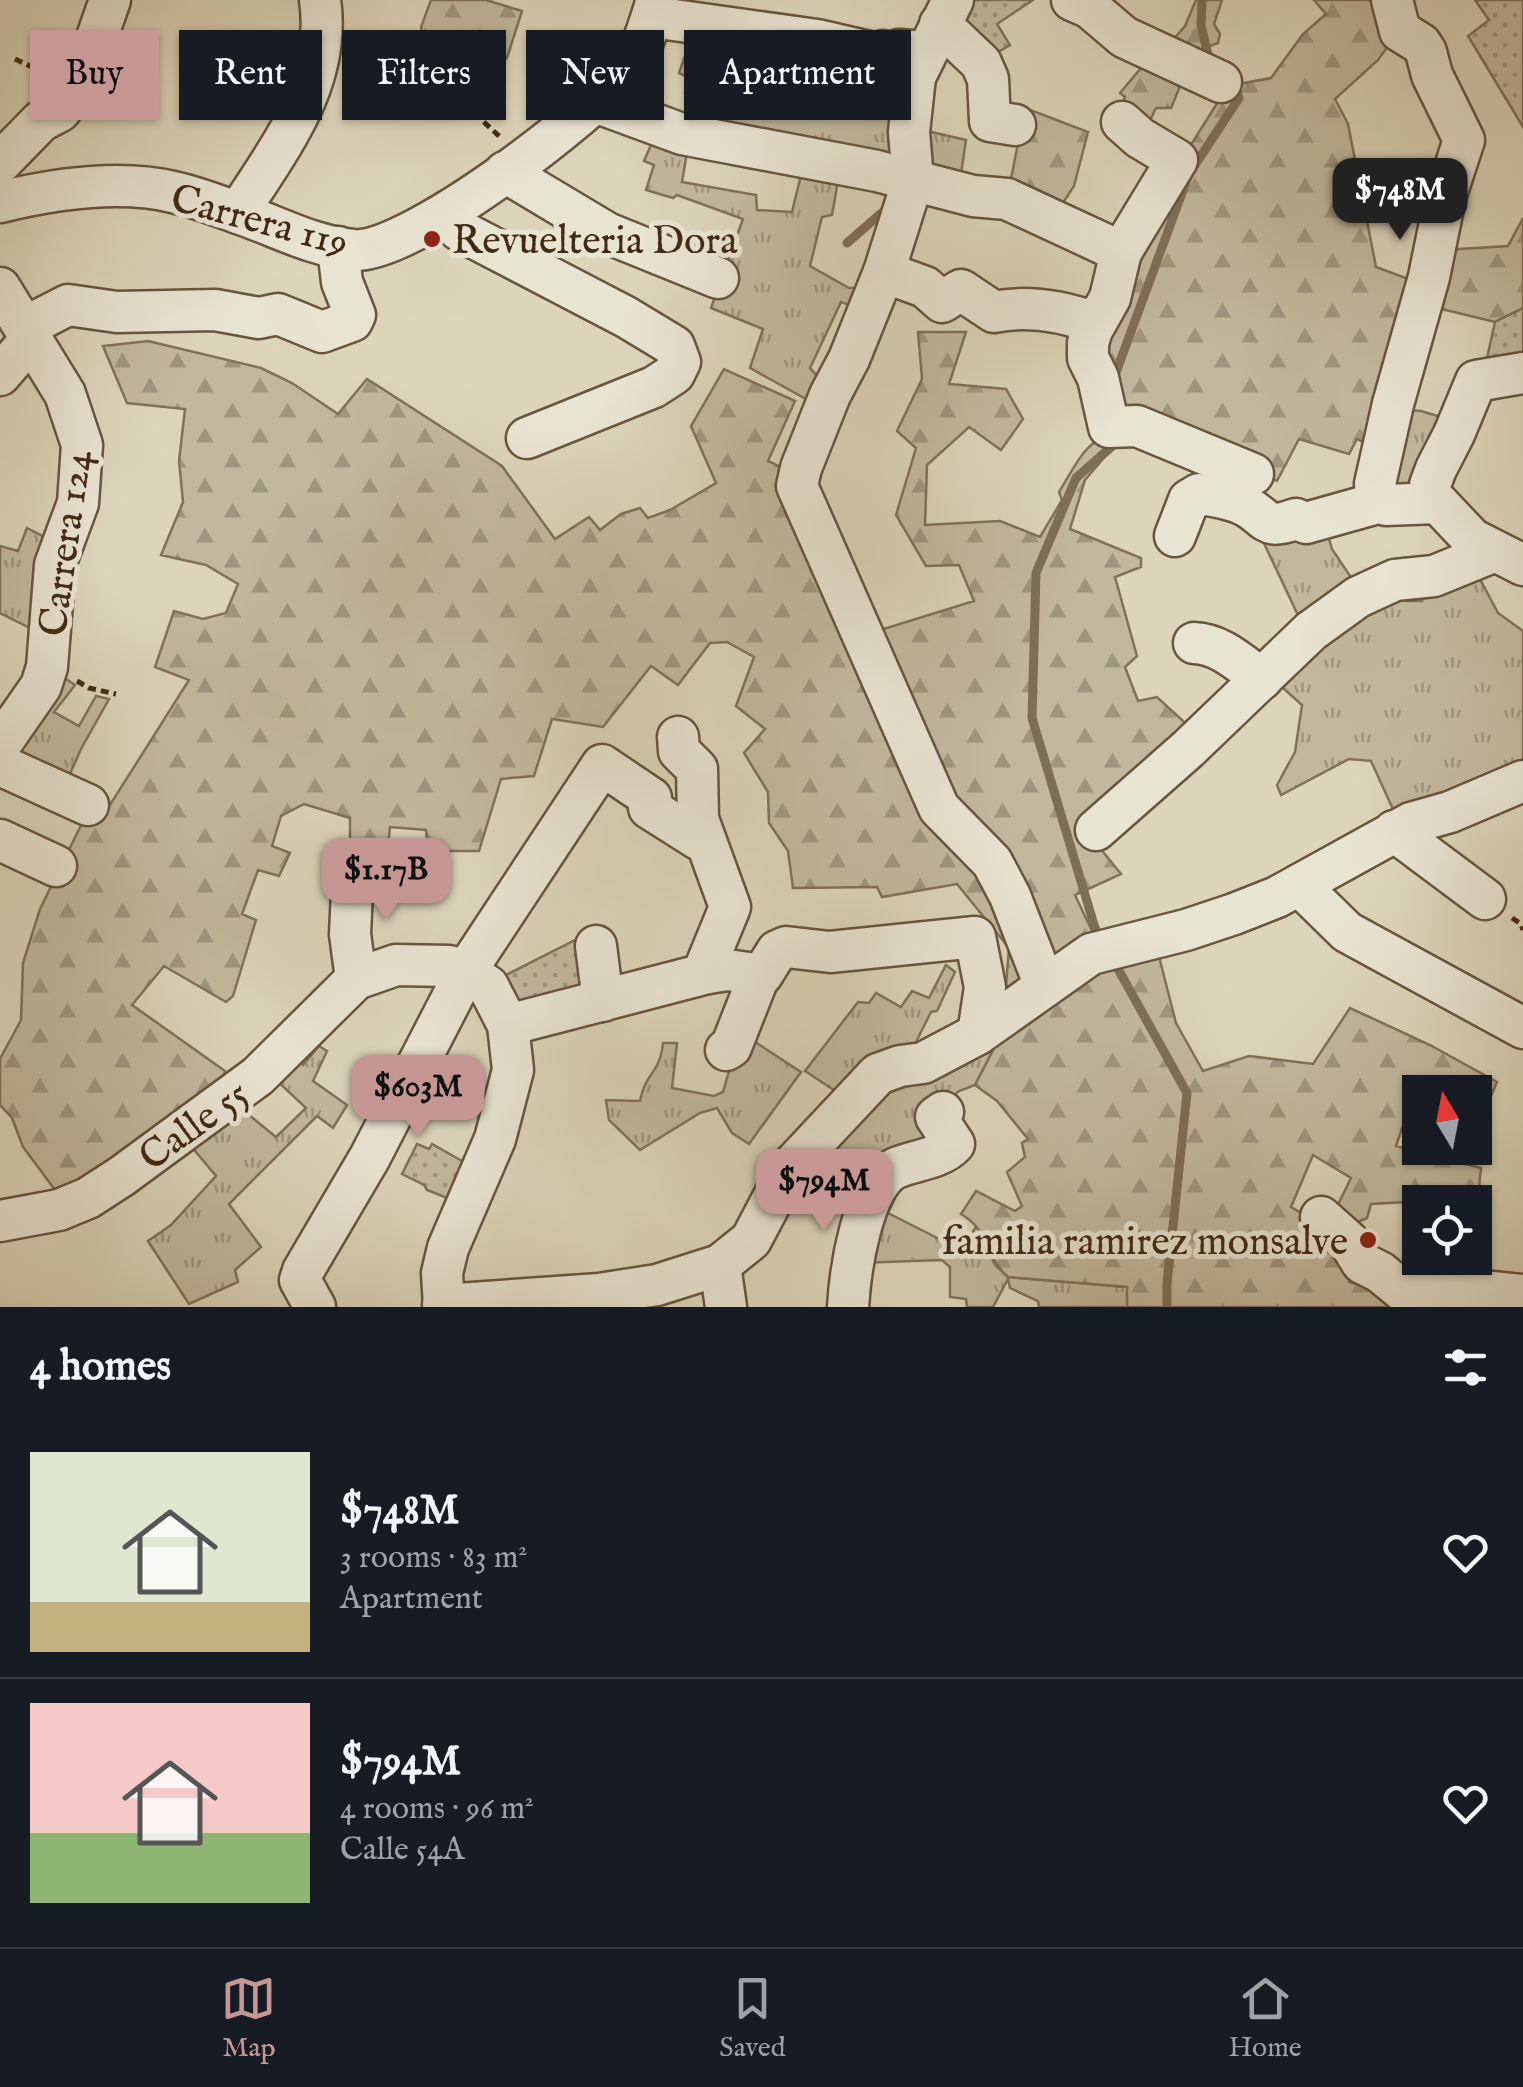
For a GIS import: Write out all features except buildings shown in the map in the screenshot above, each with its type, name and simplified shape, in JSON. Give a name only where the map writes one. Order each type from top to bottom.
[{"type":"street","points":[[0,163],[42,121],[60,111],[81,83],[110,0]]},
{"type":"street","points":[[320,0],[322,42]]},
{"type":"street","points":[[1072,0],[1090,8],[1124,37],[1198,71]]},
{"type":"street","points":[[1381,502],[1375,484],[1393,404],[1429,277],[1445,198],[1464,140],[1432,74],[1426,52],[1421,44],[1400,31],[1392,0]]},
{"type":"street","points":[[654,8],[882,55],[883,51],[896,54],[930,28]]},
{"type":"street","points":[[930,28],[980,63],[988,80],[990,121],[1016,124]]},
{"type":"street","points":[[930,28],[910,100],[884,272],[830,395],[797,486],[939,808],[992,862],[1010,896],[1045,986]]},
{"type":"street","points":[[238,213],[296,120]]},
{"type":"street","name":"Carrera 119","points":[[0,202],[71,188],[171,191],[320,245],[358,251],[392,242],[445,215],[571,120]]},
{"type":"street","points":[[644,120],[682,134],[899,177],[973,196],[1007,199],[1122,252]]},
{"type":"street","points":[[1122,122],[1177,160],[1122,252],[1110,298],[1088,343],[1088,358],[1098,378],[1109,427],[1128,425],[1253,474]]},
{"type":"street","points":[[514,165],[607,233],[718,278]]},
{"type":"street","points":[[445,215],[458,230],[674,346],[680,362],[674,374],[654,387],[527,438]]},
{"type":"street","points":[[0,375],[28,332],[68,305],[117,312],[198,310],[259,318],[278,314],[322,332],[352,321],[355,315],[342,282],[338,248]]},
{"type":"street","points":[[884,272],[925,287],[942,302],[960,290],[994,312],[1010,308],[1048,310],[1095,323]]},
{"type":"street","name":"Carrera 124","points":[[0,288],[65,394],[82,445],[78,502],[55,565],[51,635],[42,686],[0,745]]},
{"type":"street","points":[[1432,501],[1430,485],[1436,468],[1476,381],[1523,373]]},
{"type":"street","points":[[1176,536],[1189,500],[1199,494],[1248,507],[1268,524],[1278,525],[1381,502],[1402,506],[1432,501],[1472,539],[1508,558]]},
{"type":"street","points":[[1096,830],[1311,630],[1358,598],[1396,580],[1434,576],[1508,558]]},
{"type":"street","points":[[1194,643],[1222,650],[1262,679]]},
{"type":"street","points":[[678,737],[679,750],[697,770],[698,819],[730,907],[707,963],[708,973]]},
{"type":"street","points":[[0,764],[88,805]]},
{"type":"street","points":[[308,1294],[370,1157],[466,971],[602,765],[651,798],[649,808],[705,840]]},
{"type":"street","points":[[353,870],[350,934],[356,978],[383,968],[413,964],[466,971],[488,986],[508,1025],[514,1070],[494,1139],[448,1248],[442,1274],[444,1306],[598,1294],[656,1285],[720,1265],[751,1240],[788,1170],[878,1074],[922,1063],[978,1034],[1045,986],[1109,949],[1234,914],[1299,886],[1394,831],[1523,781]]},
{"type":"street","points":[[1394,831],[1485,899]]},
{"type":"street","points":[[0,840],[56,866]]},
{"type":"street","points":[[1299,886],[1347,932],[1523,1028]]},
{"type":"street","points":[[726,1050],[759,976],[777,951],[786,947],[830,952],[976,937],[985,987],[978,1034]]},
{"type":"street","points":[[596,946],[603,1001]]},
{"type":"street","points":[[508,1025],[708,973],[727,970],[759,976]]},
{"type":"street","name":"Calle 55","points":[[0,1221],[59,1210],[88,1198],[122,1176],[258,1076],[356,978]]},
{"type":"street","points":[[848,1307],[851,1264],[879,1182],[892,1170],[947,1152],[954,1144],[936,1118],[943,1112]]},
{"type":"street","points":[[1321,1217],[1348,1242],[1362,1263],[1408,1295],[1482,1291],[1523,1295]]},
{"type":"street","points":[[720,1265],[726,1307]]},
{"type":"path","points":[[479,120],[514,165]]},
{"type":"green space","points":[[431,0],[486,0],[522,11],[506,59],[506,30],[421,27]]},
{"type":"green space","points":[[959,0],[1033,0],[997,24],[1010,45],[986,59],[955,5]]},
{"type":"green space","points":[[1196,0],[1222,0],[1214,24],[1220,34],[1218,43],[1201,49],[1204,66],[1165,49],[1185,26]]},
{"type":"green space","points":[[1314,0],[1378,0],[1394,38],[1378,60],[1335,99],[1348,124],[1376,267],[1419,283],[1376,449],[1357,439],[1349,454],[1299,439],[1277,481],[1139,423],[1113,419],[1101,360],[1113,308],[1180,162],[1228,86],[1271,78],[1303,34],[1326,14]]},
{"type":"green space","points":[[1475,0],[1523,0],[1523,127],[1468,36],[1489,20]]},
{"type":"green space","points":[[1152,55],[1186,72],[1171,108],[1156,108],[1144,133],[1119,112],[1125,97],[1120,93]]},
{"type":"green space","points":[[1025,108],[1088,132],[1074,186],[1055,215],[1008,194]]},
{"type":"green space","points":[[686,120],[906,120],[910,175],[683,129]]},
{"type":"green space","points":[[914,128],[966,140],[959,188],[918,176]]},
{"type":"green space","points":[[657,131],[689,140],[682,182],[756,195],[757,210],[792,212],[803,167],[839,175],[832,215],[822,217],[810,266],[849,288],[871,287],[864,310],[841,302],[810,368],[828,388],[822,408],[750,368],[763,329],[711,308],[743,219],[677,195],[673,198],[646,190],[654,165],[644,161]]},
{"type":"green space","points":[[1523,218],[1523,308],[1495,322],[1429,306],[1444,250],[1508,246]]},
{"type":"green space","points":[[1523,308],[1523,368],[1495,370],[1487,358],[1495,322]]},
{"type":"green space","points":[[918,332],[966,332],[949,384],[1006,389],[1023,419],[1001,450],[969,427],[927,465],[925,525],[1000,521],[1040,537],[1062,500],[1059,492],[1089,447],[1108,435],[1137,430],[1108,453],[1085,480],[1070,529],[1141,558],[1141,567],[1115,577],[1137,656],[1125,667],[1138,701],[1157,697],[1195,732],[1087,832],[1121,874],[1075,895],[1105,958],[1156,945],[1176,1023],[1203,1071],[1249,1056],[1313,1064],[1350,1008],[1484,1075],[1402,1075],[1402,1128],[1396,1146],[1402,1148],[1402,1165],[1481,1168],[1479,1185],[1402,1185],[1402,1202],[1371,1204],[1367,1218],[1342,1229],[1331,1219],[1351,1178],[1313,1155],[1291,1207],[1315,1221],[1358,1262],[1349,1282],[1406,1299],[1474,1307],[1127,1307],[1127,1287],[1008,1277],[977,1228],[961,1214],[976,1191],[1015,1211],[1022,1206],[1007,1172],[1025,1157],[1022,1143],[1028,1139],[997,1101],[975,1085],[1002,1033],[1009,948],[957,884],[882,897],[877,887],[793,888],[788,851],[769,823],[768,792],[744,753],[765,729],[736,706],[754,657],[727,642],[710,643],[678,685],[651,666],[603,727],[552,719],[534,776],[501,779],[479,851],[428,851],[426,830],[390,827],[388,846],[357,845],[350,839],[350,818],[304,804],[281,816],[272,846],[290,853],[279,876],[258,870],[242,914],[256,920],[233,996],[226,1002],[164,966],[132,1005],[225,1071],[223,1080],[175,1119],[58,1194],[23,1147],[12,1118],[0,1105],[0,1059],[21,1020],[23,963],[40,909],[88,811],[103,816],[189,680],[155,667],[174,611],[203,619],[226,613],[238,584],[206,565],[161,555],[183,502],[179,461],[185,409],[127,403],[103,346],[148,341],[261,368],[292,383],[338,414],[367,379],[502,466],[555,539],[589,517],[600,530],[621,514],[640,508],[648,518],[716,483],[691,426],[724,369],[795,401],[768,461],[795,474],[858,637],[974,601],[959,565],[926,566],[896,515],[916,448],[897,431],[922,379]]},
{"type":"green space","points":[[1398,409],[1451,420],[1425,496],[1391,499]]},
{"type":"green space","points":[[1325,525],[1332,549],[1360,591],[1305,630],[1261,537]]},
{"type":"green space","points":[[27,528],[54,542],[38,632],[0,613],[0,546],[18,551]]},
{"type":"green space","points":[[1473,566],[1498,613],[1523,631],[1523,775],[1397,818],[1371,761],[1349,759],[1281,795],[1277,785],[1295,752],[1302,705],[1272,678],[1305,665],[1318,653],[1308,643],[1399,583],[1406,601],[1422,601],[1429,582]]},
{"type":"green space","points":[[59,674],[75,685],[54,712],[79,726],[96,696],[109,699],[63,790],[3,762]]},
{"type":"green space","points":[[585,935],[597,995],[525,1012],[504,976]]},
{"type":"green space","points":[[946,965],[955,972],[908,1058],[846,1098],[805,1071],[858,1002],[869,1003],[876,993],[901,1007],[912,991],[929,998]]},
{"type":"green space","points":[[1002,1033],[975,1085],[959,1091],[930,1116],[949,1144],[885,1167],[852,1152],[837,1157],[827,1175],[805,1161],[844,1114]]},
{"type":"green space","points":[[746,1036],[801,1072],[749,1144],[732,1133],[717,1108],[700,1113],[640,1150],[609,1120],[606,1100],[640,1101],[663,1043],[677,1043],[672,1088],[714,1096],[723,1092]]},
{"type":"green space","points":[[319,1046],[327,1051],[313,1081],[347,1105],[333,1128],[317,1116],[229,1204],[261,1247],[235,1270],[238,1282],[189,1304],[148,1241],[171,1225],[216,1176],[190,1145],[238,1106],[276,1137],[306,1108],[274,1078],[295,1059],[303,1065]]},
{"type":"green space","points":[[417,1144],[429,1149],[432,1144],[469,1165],[452,1200],[402,1174]]},
{"type":"green space","points":[[882,1210],[961,1250],[978,1224],[995,1265],[1008,1277],[1128,1287],[1127,1307],[1039,1307],[1038,1301],[1010,1288],[1008,1279],[993,1307],[967,1307],[966,1299],[950,1297],[950,1267],[942,1260],[858,1263]]},
{"type":"waterway","points":[[1202,0],[1201,25],[1210,64]]},
{"type":"waterway","points":[[1114,378],[1189,174],[1239,98],[1234,83]]},
{"type":"waterway","points":[[847,243],[888,204]]},
{"type":"waterway","points":[[1103,942],[1095,928],[1032,718],[1036,573],[1076,478],[1118,441]]},
{"type":"waterway","points":[[1113,960],[1187,1093],[1167,1307]]},
{"type":"place","name":"Revuelteria Dora","points":[[432,239]]},
{"type":"place","name":"familia ramirez monsalve","points":[[1368,1240]]}]
